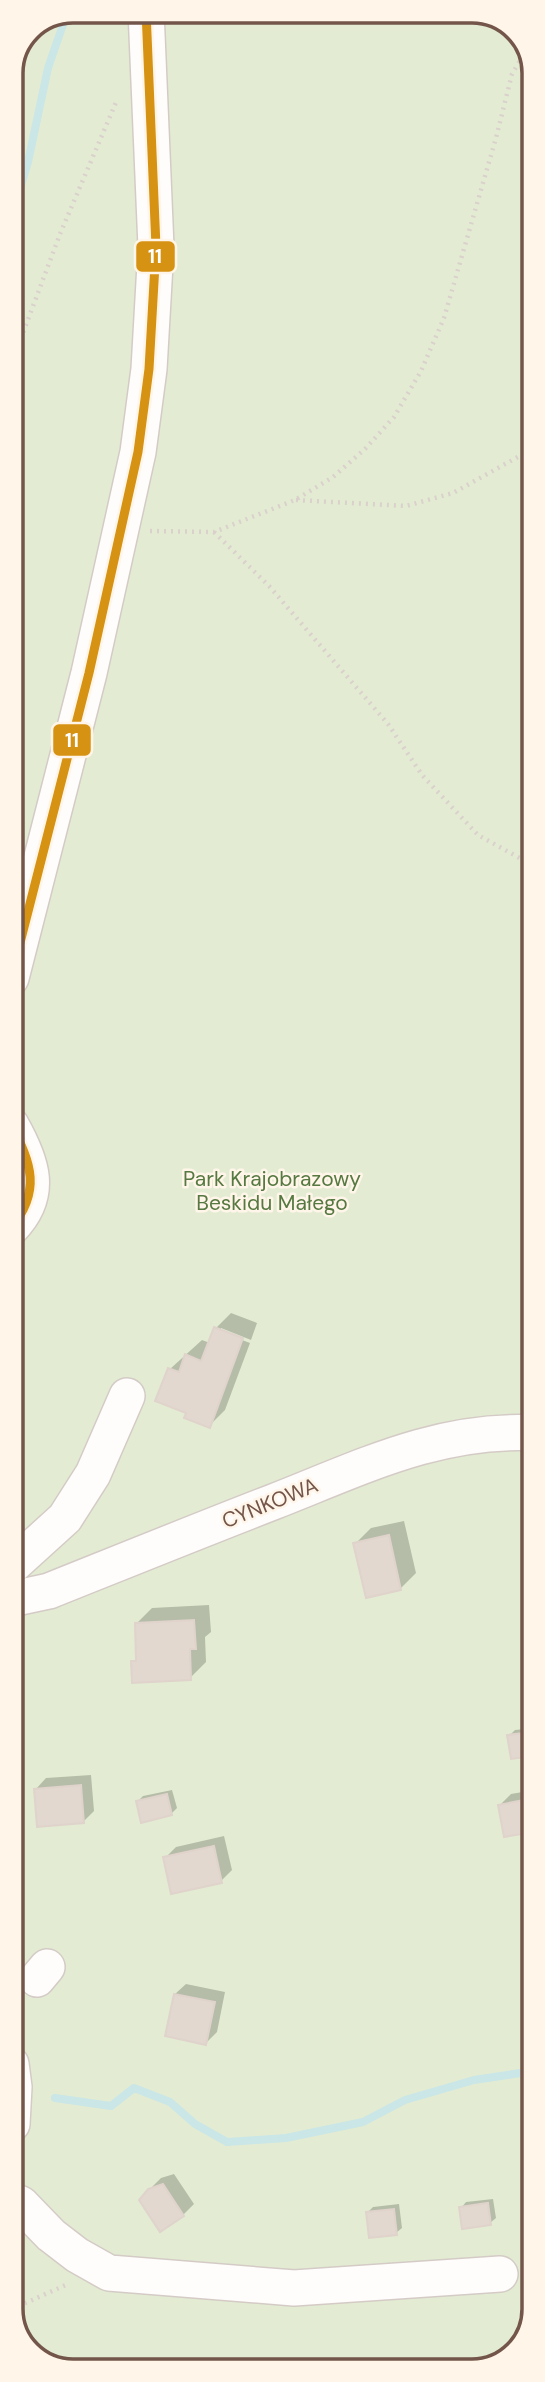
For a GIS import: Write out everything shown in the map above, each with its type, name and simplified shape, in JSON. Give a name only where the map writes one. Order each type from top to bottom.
[{"type":"street","points":[[23,931],[89,674],[138,452],[149,369],[156,247],[147,23]]},
{"type":"street","points":[[23,1147],[32,1182],[30,1201],[23,1214]]},
{"type":"street","points":[[23,1556],[65,1518],[93,1474],[127,1396]]},
{"type":"street","name":"CYNKOWA","points":[[23,1595],[49,1591],[381,1459],[442,1439],[484,1432],[522,1433]]},
{"type":"street","points":[[23,2206],[51,2235],[77,2255],[109,2273],[294,2288],[500,2274]]},
{"type":"path","points":[[121,529],[214,533],[295,500],[333,477],[365,449],[394,417],[421,370],[444,318],[512,75],[520,60]]},
{"type":"path","points":[[23,333],[60,234],[121,91]]},
{"type":"path","points":[[295,500],[406,506],[453,493],[522,455]]},
{"type":"path","points":[[214,533],[270,586],[387,723],[422,775],[478,835],[522,859]]},
{"type":"path","points":[[23,2304],[67,2284],[109,2273]]},
{"type":"green space","name":"Park Krajobrazowy Beskidu Małego","points":[[476,23],[485,24],[505,35],[516,48],[521,63],[522,2316],[512,2340],[497,2353],[482,2358],[69,2359],[48,2353],[40,2347],[25,2325],[23,73],[27,54],[37,37],[63,24]]},
{"type":"building","points":[[214,1327],[243,1338],[210,1428],[184,1418],[186,1413],[155,1401],[168,1368],[179,1372],[185,1354],[201,1361]]},
{"type":"building","points":[[389,1535],[401,1590],[366,1598],[353,1543]]},
{"type":"building","points":[[194,1620],[196,1649],[190,1649],[191,1680],[132,1683],[131,1661],[136,1661],[135,1623]]},
{"type":"building","points":[[522,1733],[522,1758],[511,1759],[507,1735]]},
{"type":"building","points":[[81,1785],[84,1823],[37,1827],[34,1789]]},
{"type":"building","points":[[167,1794],[172,1815],[141,1823],[136,1801]]},
{"type":"building","points":[[522,1800],[522,1834],[504,1837],[498,1805]]},
{"type":"building","points":[[214,1846],[222,1883],[171,1894],[163,1857]]},
{"type":"building","points":[[174,1994],[215,2002],[206,2045],[165,2036]]},
{"type":"building","points":[[163,2184],[184,2216],[160,2232],[139,2200],[148,2189]]},
{"type":"building","points":[[488,2203],[491,2225],[462,2229],[459,2207]]},
{"type":"building","points":[[394,2209],[397,2235],[369,2238],[366,2212]]},
{"type":"waterway","points":[[23,178],[48,68],[63,24]]},
{"type":"waterway","points":[[55,2098],[111,2106],[134,2088],[170,2102],[195,2124],[227,2142],[286,2138],[363,2122],[405,2100],[474,2080],[522,2073]]},
{"type":"transit line","name":"11","points":[[23,931],[89,673],[138,452],[149,369],[156,247],[147,23]]},
{"type":"transit line","name":"11","points":[[23,1150],[30,1177],[30,1189],[23,1209]]}]
